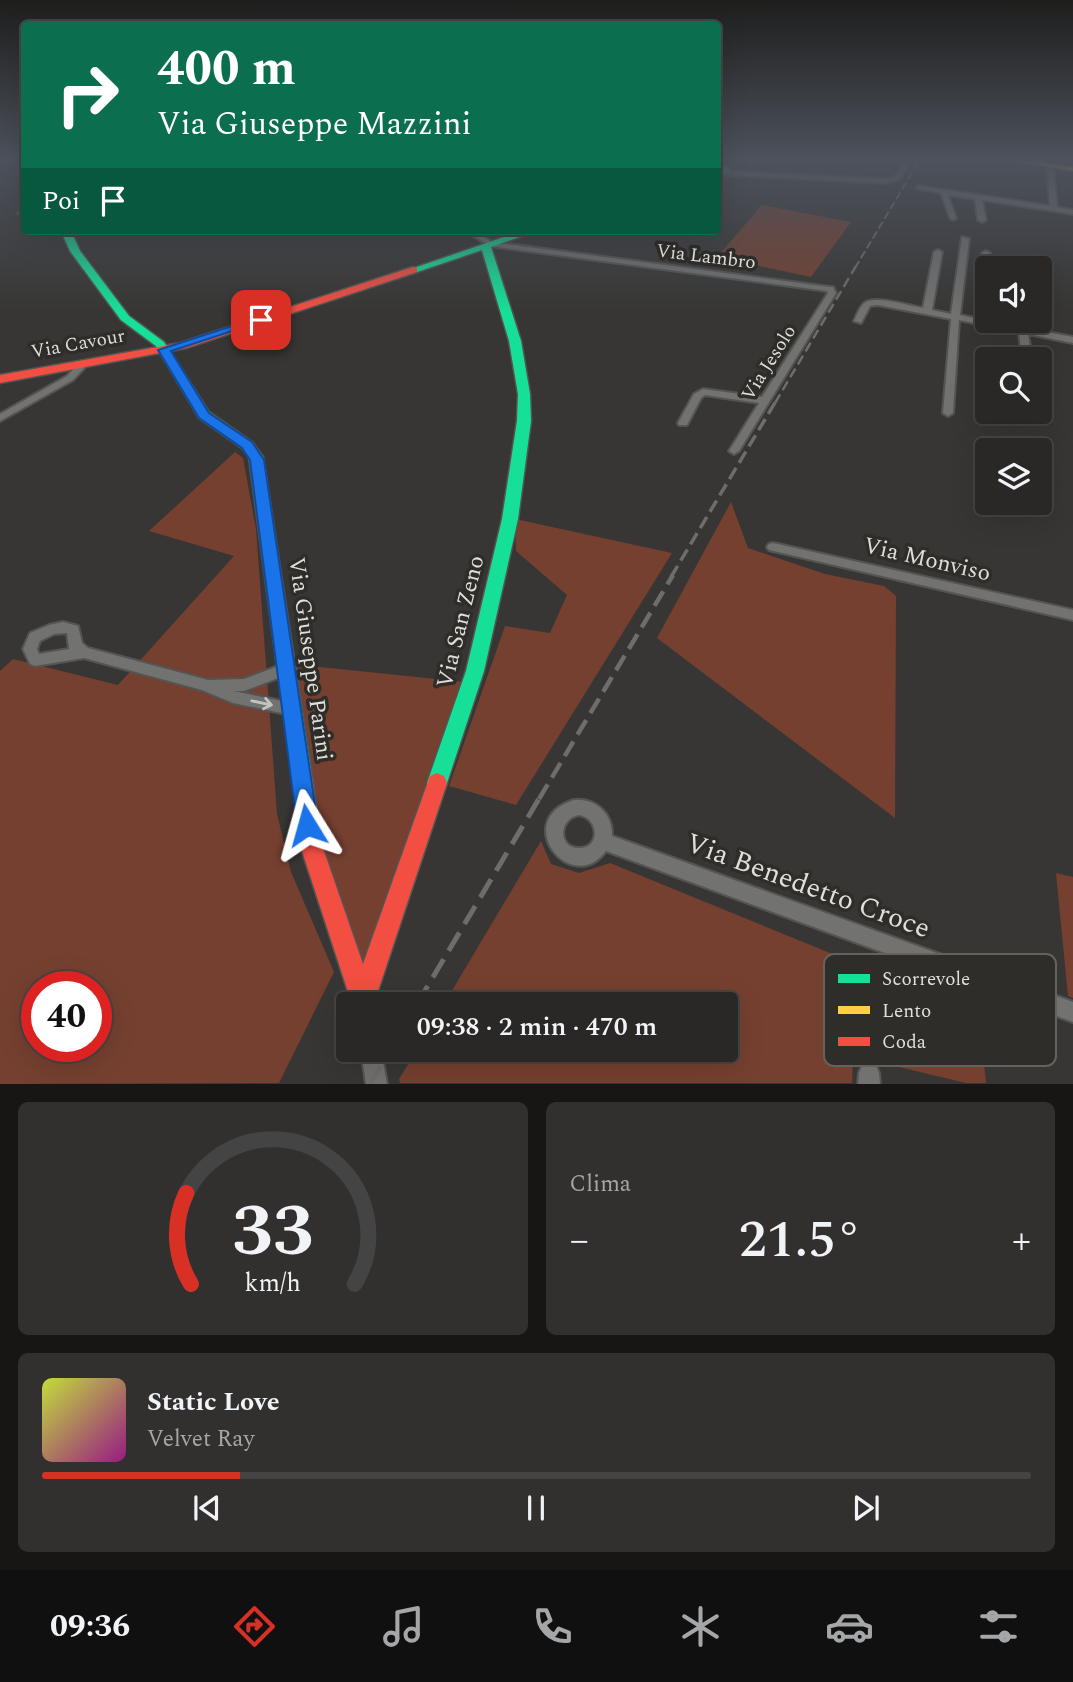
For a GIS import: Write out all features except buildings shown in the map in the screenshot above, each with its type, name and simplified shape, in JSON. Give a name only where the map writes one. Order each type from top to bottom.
[{"type":"street","points":[[951,212],[953,218]]},
{"type":"street","points":[[981,212],[982,220]]},
{"type":"street","name":"Via Giuseppe Parini","points":[[68,235],[75,251],[125,318],[155,339],[164,350],[204,415],[245,443],[256,455],[312,848],[361,992]]},
{"type":"street","points":[[474,235],[488,245]]},
{"type":"street","name":"Via Cavour","points":[[0,379],[164,350],[198,341],[519,235]]},
{"type":"street","points":[[947,413],[954,317],[965,239]]},
{"type":"street","name":"Via Lambro","points":[[488,245],[824,287],[832,293]]},
{"type":"street","name":"Via San Zeno","points":[[367,992],[475,671],[512,510],[524,421],[523,388],[515,341],[488,245]]},
{"type":"street","points":[[927,312],[939,252]]},
{"type":"street","name":"Via Jesolo","points":[[734,451],[832,293]]},
{"type":"street","points":[[858,321],[866,305],[872,302],[975,321]]},
{"type":"street","points":[[1035,333],[1073,340]]},
{"type":"street","points":[[0,418],[70,378],[82,365]]},
{"type":"street","points":[[683,424],[697,396],[703,392],[766,401]]},
{"type":"street","name":"Via Monviso","points":[[772,547],[1073,615]]},
{"type":"street","points":[[84,653],[205,685],[233,697],[292,709]]},
{"type":"street","points":[[205,685],[244,685],[286,669]]},
{"type":"street","name":"Via Benedetto Croce","points":[[603,841],[914,954]]},
{"type":"street","name":"Via Benedetto Croce","points":[[1056,1006],[1073,1012]]},
{"type":"street","points":[[373,1062],[377,1083]]},
{"type":"shaded area","points":[[756,212],[796,212],[851,222],[811,277],[717,257]]},
{"type":"shaded area","points":[[235,452],[243,458],[256,529],[277,814],[291,872],[334,972],[279,1083],[0,1084],[0,671],[13,659],[118,685],[234,556],[149,531]]},
{"type":"shaded area","points":[[731,502],[748,548],[825,574],[884,586],[896,596],[895,818],[657,638]]},
{"type":"shaded area","points":[[515,519],[672,553],[516,805],[449,786],[505,626],[550,633],[567,595],[516,551]]},
{"type":"shaded area","points":[[291,664],[465,682],[364,969],[317,842]]},
{"type":"shaded area","points":[[541,841],[551,864],[579,873],[610,863],[832,954],[824,954],[824,1066],[853,1066],[852,1083],[400,1083],[399,1079],[410,1062],[738,1062],[738,992],[451,992]]},
{"type":"shaded area","points":[[1056,873],[1073,877],[1073,998],[1068,996]]},
{"type":"shaded area","points":[[895,1066],[984,1066],[986,1083],[966,1083]]},
{"type":"railway","points":[[855,268],[889,212]]},
{"type":"railway","points":[[775,403],[856,266]]},
{"type":"railway","points":[[671,577],[776,401]]},
{"type":"railway","points":[[539,799],[673,575]]},
{"type":"railway","points":[[424,992],[540,797]]},
{"type":"railway","points":[[370,1084],[383,1062]]},
{"type":"traffic: fast","points":[[68,235],[75,251],[125,318],[160,344],[204,415],[247,445],[256,457],[301,770]]},
{"type":"traffic: fast","points":[[413,270],[519,235]]},
{"type":"traffic: fast","points":[[437,783],[475,671],[510,519],[524,421],[524,394],[515,341],[486,246]]},
{"type":"traffic: jam","points":[[0,379],[182,346],[413,270]]},
{"type":"traffic: jam","points":[[301,770],[312,848],[360,992]]},
{"type":"traffic: jam","points":[[366,992],[437,783]]},
{"type":"route","points":[[261,320],[164,350],[204,415],[247,445],[257,460],[307,825]]}]
